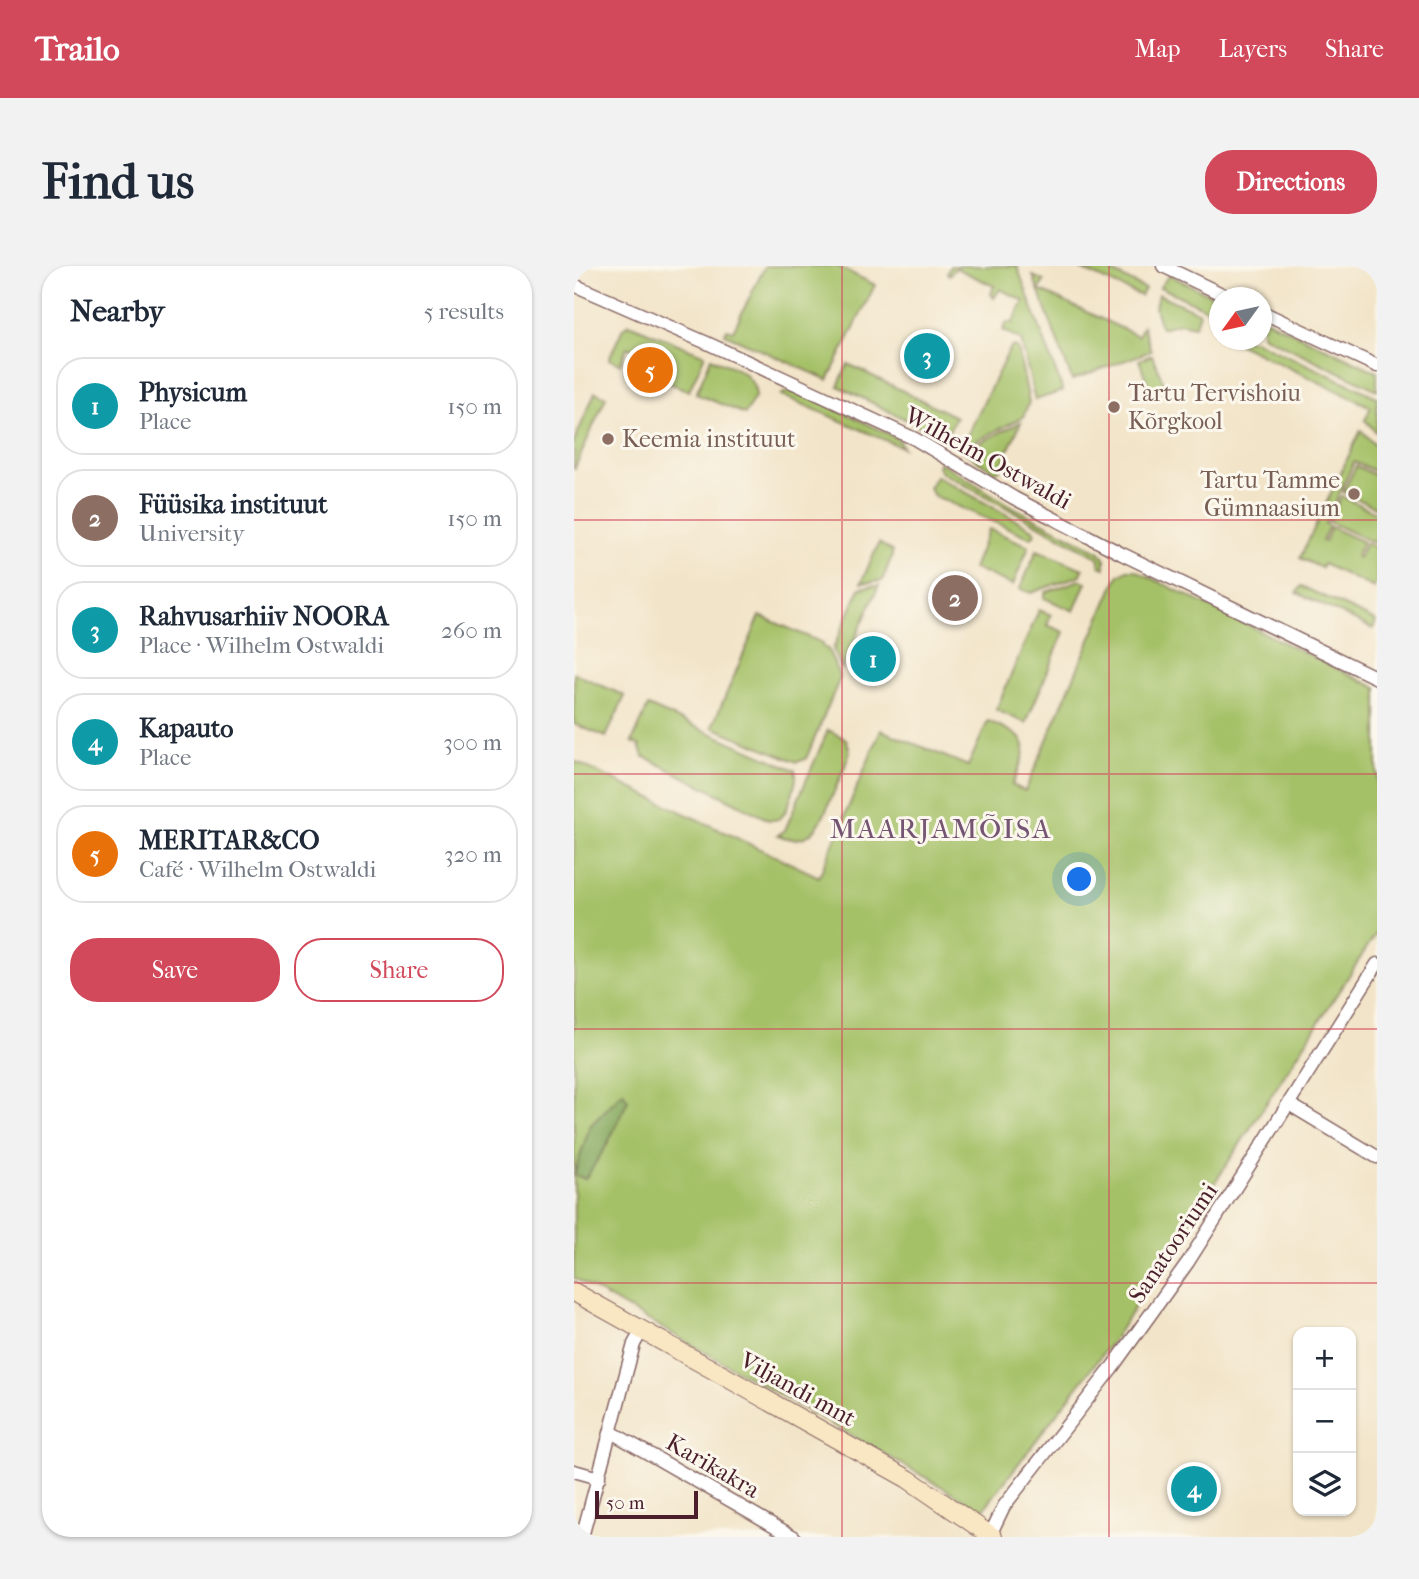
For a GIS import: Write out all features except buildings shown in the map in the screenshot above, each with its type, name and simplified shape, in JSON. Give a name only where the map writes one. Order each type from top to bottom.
[{"type":"street","points":[[1163,266],[1209,288]]},
{"type":"street","name":"Wilhelm Ostwaldi","points":[[574,285],[915,439],[1014,498],[1122,554],[1377,678]]},
{"type":"street","points":[[1272,317],[1377,366]]},
{"type":"street","name":"Sanatooriumi","points":[[992,1536],[1004,1506],[1111,1369],[1188,1262],[1377,964]]},
{"type":"street","points":[[1364,985],[1377,994]]},
{"type":"street","points":[[1289,1104],[1377,1157]]},
{"type":"street","name":"Viljandi mnt","points":[[574,1292],[908,1479],[992,1536]]},
{"type":"street","points":[[582,1537],[634,1344],[642,1330]]},
{"type":"street","name":"Karikakra","points":[[611,1432],[794,1537]]},
{"type":"street","points":[[574,1471],[599,1478]]},
{"type":"green space","points":[[765,266],[837,266],[875,285],[828,380],[725,334],[727,329],[733,331]]},
{"type":"green space","points":[[950,266],[1017,266],[1063,391],[1035,400],[1021,340],[1003,330],[1007,322],[1013,323],[1024,301],[1000,289],[994,298],[991,294],[994,286],[956,268],[949,275],[947,273]]},
{"type":"green space","points":[[1074,266],[1101,266],[1145,289],[1141,296]]},
{"type":"green space","points":[[1169,275],[1209,294],[1209,310],[1160,287]]},
{"type":"green space","points":[[1033,276],[1044,281],[1039,290],[1138,336],[1143,326],[1151,351],[1072,380]]},
{"type":"green space","points":[[1158,294],[1200,313],[1195,326],[1180,323],[1161,328],[1155,308]]},
{"type":"green space","points":[[1272,323],[1377,372],[1377,390],[1272,340]]},
{"type":"green space","points":[[629,324],[705,355],[689,391],[657,378],[663,362],[627,347],[620,364],[609,359],[623,328]]},
{"type":"green space","points":[[1013,346],[1018,349],[1029,402],[1023,417],[961,449],[1009,350]]},
{"type":"green space","points":[[1272,348],[1377,397],[1377,433],[1365,420],[1371,407],[1252,350]]},
{"type":"green space","points":[[1152,355],[1165,386],[1151,393],[1139,360]]},
{"type":"green space","points":[[711,358],[733,367],[751,380],[756,395],[745,414],[696,394]]},
{"type":"green space","points":[[848,364],[956,417],[945,439],[838,386]]},
{"type":"green space","points":[[790,390],[801,391],[898,439],[903,448],[781,395]]},
{"type":"green space","points":[[595,392],[606,397],[574,470],[574,442]]},
{"type":"green space","points":[[1021,422],[999,471],[995,472],[963,451]]},
{"type":"green space","points":[[1361,430],[1377,448],[1377,472],[1354,462],[1325,524],[1329,526],[1322,541],[1325,542],[1331,527],[1363,542],[1356,556],[1358,558],[1366,543],[1376,548],[1377,546],[1377,581],[1374,588],[1323,564],[1321,568],[1300,558]]},
{"type":"green space","points":[[940,462],[1009,505],[1100,552],[1105,560],[1105,568],[1100,566],[1098,557],[941,472],[938,466]]},
{"type":"green space","points":[[1356,466],[1377,476],[1377,508],[1343,492]]},
{"type":"green space","points":[[936,476],[1033,529],[1035,533],[1029,537],[934,496],[929,488]]},
{"type":"green space","points":[[1341,496],[1377,513],[1377,536],[1374,543],[1329,522]]},
{"type":"green space","points":[[989,529],[1029,546],[1013,585],[973,568]]},
{"type":"green space","points":[[879,543],[892,551],[882,581],[861,583]]},
{"type":"green space","points":[[1037,550],[1083,569],[1081,575],[1031,593],[1020,589]]},
{"type":"green space","points":[[1127,570],[1135,570],[1377,688],[1377,932],[1114,1339],[983,1510],[574,1278],[574,761],[819,877],[881,730],[968,766],[988,721],[1013,733],[1024,744],[1022,760],[1012,785],[1025,791],[1115,582],[1119,575]]},
{"type":"green space","points":[[1080,580],[1086,582],[1074,611],[1044,598],[1046,592]]},
{"type":"green space","points":[[879,585],[842,669],[833,649],[860,588]]},
{"type":"green space","points":[[1301,586],[1376,621],[1373,629],[1297,593]]},
{"type":"green space","points":[[1039,610],[1051,615],[1047,625],[1064,632],[1026,723],[996,710]]},
{"type":"green space","points":[[760,616],[823,643],[822,646],[828,649],[840,678],[806,759],[797,762],[712,727]]},
{"type":"green space","points":[[574,673],[625,696],[606,737],[574,724]]},
{"type":"green space","points":[[648,706],[795,770],[794,788],[783,815],[777,820],[769,820],[643,756],[639,745],[632,742]]},
{"type":"green space","points":[[828,730],[846,739],[850,751],[825,812],[808,835],[790,839],[778,835],[785,830]]},
{"type":"green space","points":[[623,1092],[628,1100],[607,1145],[585,1179],[574,1175],[590,1126]]},
{"type":"place","name":"Rahvusarhiiv NOORA","points":[[927,356]]},
{"type":"place","name":"MERITAR&CO","points":[[650,370]]},
{"type":"place","name":"Tartu Tervishoiu Kõrgkool","points":[[1114,407]]},
{"type":"place","name":"Keemia instituut","points":[[608,439]]},
{"type":"place","name":"Tartu Tamme Gümnaasium","points":[[1354,494]]},
{"type":"place","name":"Füüsika instituut","points":[[955,598]]},
{"type":"place","name":"Physicum","points":[[873,659]]},
{"type":"place","name":"Kapauto","points":[[1194,1489]]},
{"type":"district","name":"MAARJAMÕISA","points":[[941,828]]}]
